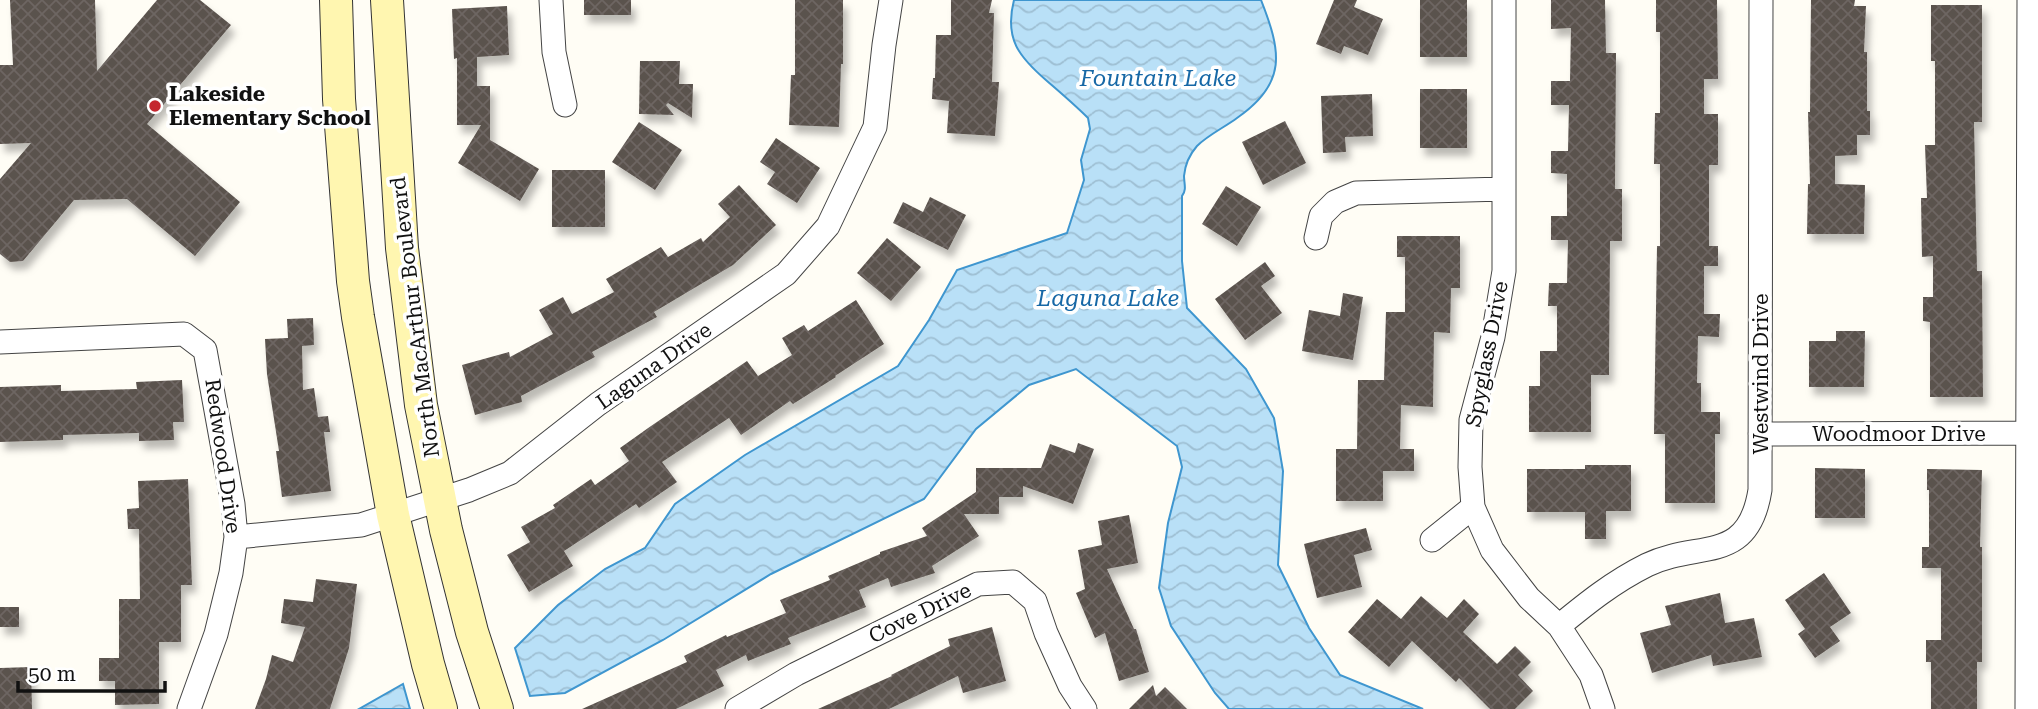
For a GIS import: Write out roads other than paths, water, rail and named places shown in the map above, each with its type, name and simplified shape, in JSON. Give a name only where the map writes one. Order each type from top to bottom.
[{"type":"main road","points":[[335,0],[339,99],[353,281],[393,515],[441,709]]},
{"type":"main road","name":"North MacArthur Boulevard","points":[[387,0],[402,248],[421,405],[439,500],[472,632],[497,709]]},
{"type":"main road","points":[[339,99],[392,95]]},
{"type":"street","points":[[551,0],[554,52],[565,105]]},
{"type":"street","name":"Laguna Drive","points":[[236,537],[361,525],[469,490],[510,473],[598,404],[786,274],[828,226],[875,127],[891,0]]},
{"type":"street","name":"Spyglass Drive","points":[[1504,0],[1504,271],[1493,337],[1471,420],[1473,507],[1492,550],[1529,598],[1559,626],[1591,675],[1603,709]]},
{"type":"street","name":"Westwind Drive","points":[[1559,626],[1603,590],[1648,564],[1693,552],[1712,550],[1727,544],[1741,534],[1758,506],[1761,0]]},
{"type":"street","points":[[2027,709],[2033,433],[2029,0]]},
{"type":"street","points":[[1316,238],[1321,216],[1335,202],[1356,193],[1504,189]]},
{"type":"street","name":"Redwood Drive","points":[[0,342],[184,334],[205,350],[233,504],[236,537],[216,634],[189,709]]},
{"type":"street","name":"Woodmoor Drive","points":[[1760,434],[2033,433]]},
{"type":"street","points":[[1432,540],[1473,507]]},
{"type":"street","name":"Cove Drive","points":[[737,709],[796,674],[978,584],[1013,582],[1035,601],[1070,686],[1085,709]]},
{"type":"water","name":"Laguna Lake","points":[[1014,0],[1261,0],[1276,51],[1272,79],[1253,105],[1197,146],[1185,168],[1182,261],[1187,308],[1246,369],[1274,418],[1283,471],[1278,565],[1309,628],[1340,675],[1423,709],[1229,709],[1215,693],[1171,626],[1159,588],[1168,523],[1182,467],[1177,446],[1076,369],[1029,385],[976,429],[924,499],[771,574],[663,640],[565,693],[530,696],[515,648],[558,605],[605,569],[645,548],[675,504],[745,455],[898,366],[929,320],[957,270],[1067,233],[1084,180],[1081,160],[1090,129],[1088,118],[1029,64],[1016,46],[1011,26]]},
{"type":"water","points":[[403,684],[410,709],[359,709]]},
{"type":"place","name":"Lakeside Elementary School","points":[[155,106]]},
{"type":"water label","name":"Fountain Lake","points":[[1158,78]]}]
